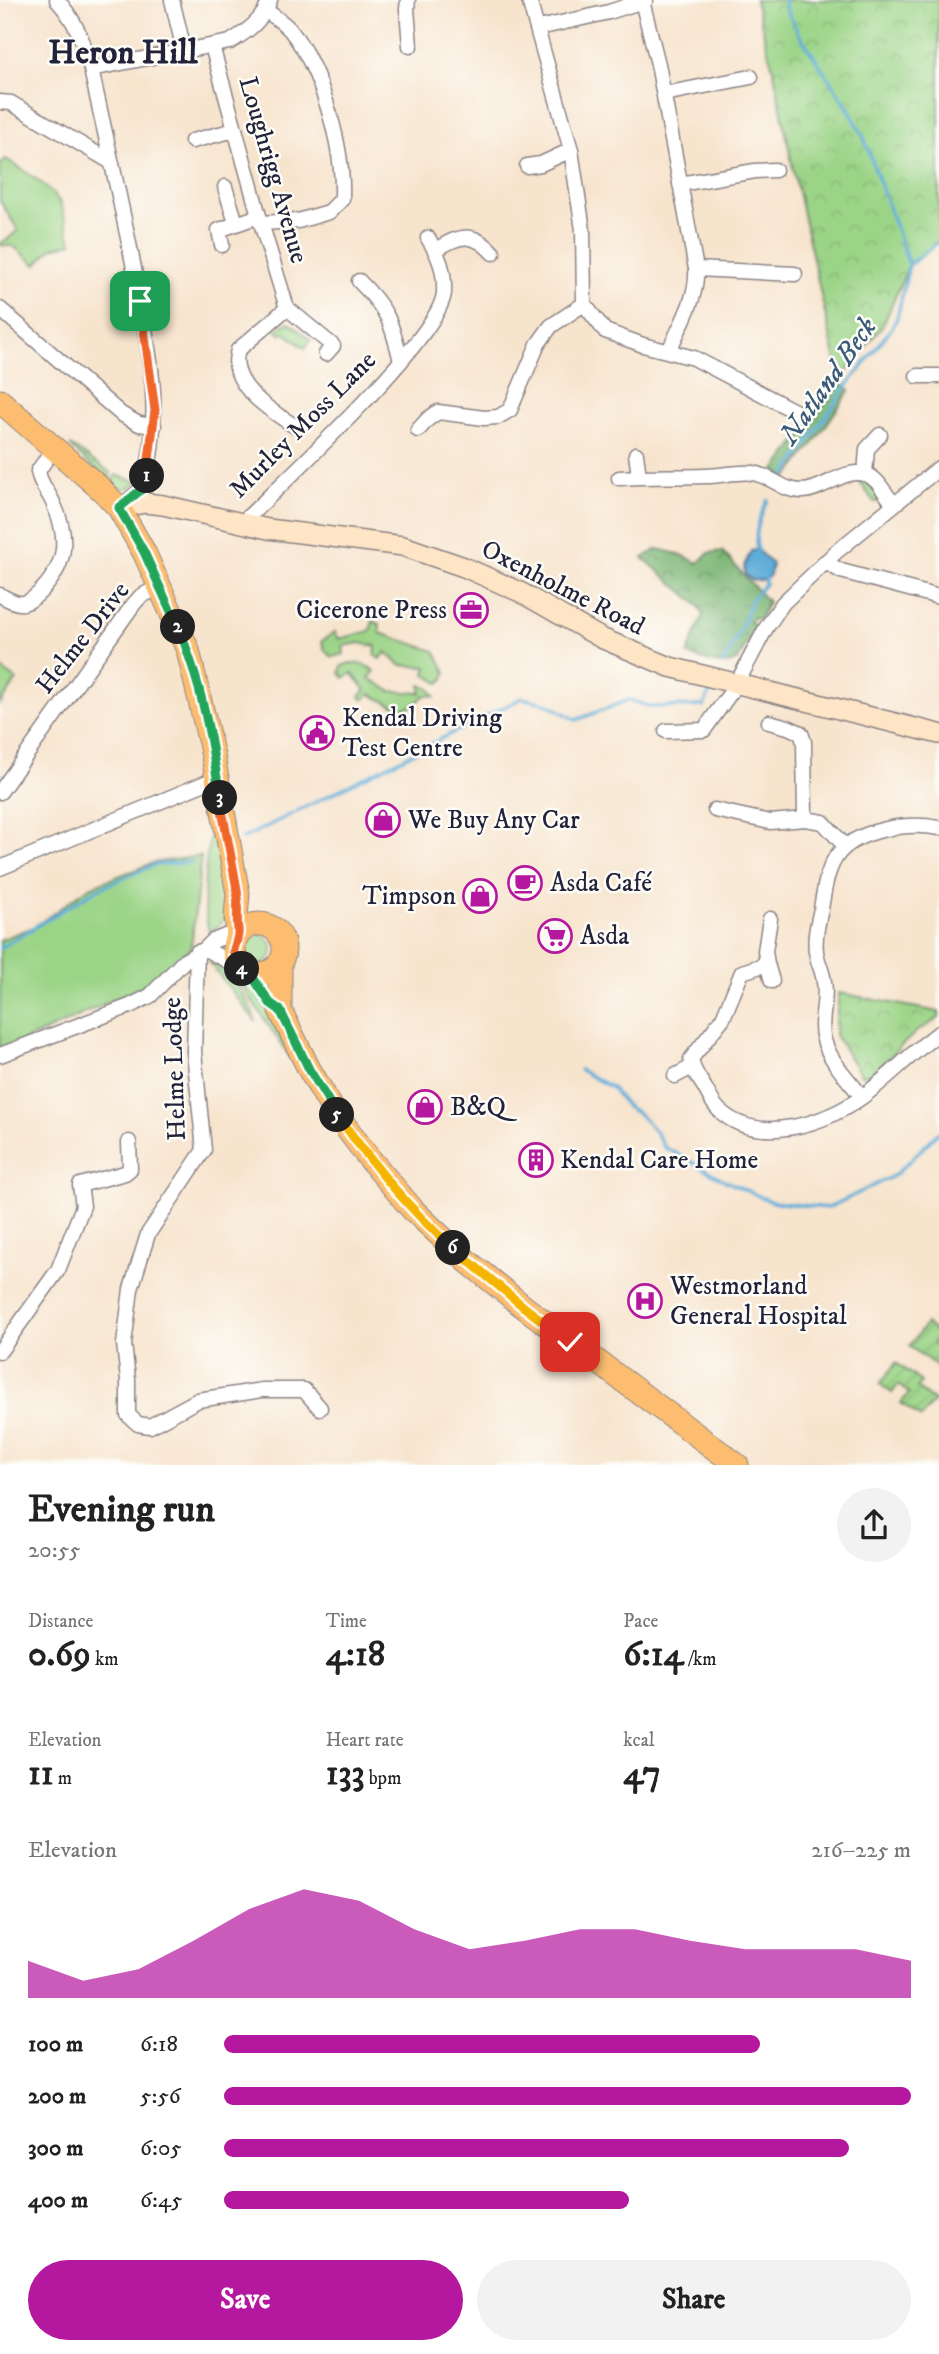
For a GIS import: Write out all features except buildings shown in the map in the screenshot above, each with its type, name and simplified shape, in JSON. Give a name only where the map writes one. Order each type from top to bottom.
[{"type":"main road","points":[[0,401],[119,508],[160,586],[188,650],[204,710],[238,894],[238,935],[233,950],[270,1003],[280,1010],[333,1110],[369,1158],[436,1233],[524,1307],[737,1465]]},
{"type":"main road","name":"Oxenholme Road","points":[[119,508],[145,503],[163,505],[241,524],[403,546],[464,567],[520,592],[581,627],[635,654],[670,667],[939,734]]},
{"type":"main road","points":[[238,894],[262,924],[275,930],[283,942],[280,1010]]},
{"type":"main road","points":[[238,935],[249,926],[262,924]]},
{"type":"main road","points":[[244,968],[267,974],[280,964]]},
{"type":"street","points":[[57,0],[72,17],[83,40],[91,69],[140,301],[155,394],[154,426],[146,477],[142,489],[119,508]]},
{"type":"street","points":[[172,0],[184,50]]},
{"type":"street","points":[[408,0],[410,46]]},
{"type":"street","points":[[529,0],[571,150],[583,230],[584,304],[605,331],[643,345],[694,358],[800,414]]},
{"type":"street","points":[[538,28],[609,6],[644,1],[696,269],[695,289],[669,351]]},
{"type":"street","points":[[91,69],[230,42],[250,30],[268,5],[290,29],[317,73],[342,178],[342,199],[329,212],[298,221],[260,220],[236,223],[219,230],[222,245]]},
{"type":"street","name":"Loughrigg Avenue","points":[[212,46],[287,308]]},
{"type":"street","points":[[664,94],[751,77]]},
{"type":"street","points":[[0,102],[11,103],[111,162]]},
{"type":"street","points":[[192,141],[235,130]]},
{"type":"street","points":[[527,166],[541,164],[571,150]]},
{"type":"street","points":[[680,184],[775,170]]},
{"type":"street","points":[[225,187],[236,223]]},
{"type":"street","name":"Murley Moss Lane","points":[[241,524],[401,361],[433,320],[444,295],[442,260],[432,244],[462,237],[474,239],[493,253]]},
{"type":"street","points":[[696,269],[795,274]]},
{"type":"street","name":"Murley Moss Lane","points":[[359,281],[391,320],[401,361]]},
{"type":"street","points":[[418,430],[438,412],[498,418],[510,410],[538,344],[551,326],[584,304]]},
{"type":"street","points":[[285,423],[245,388],[235,359],[238,350],[287,308],[334,351]]},
{"type":"street","points":[[0,309],[121,414],[139,424],[154,426]]},
{"type":"street","points":[[918,376],[939,376]]},
{"type":"street","points":[[865,474],[867,449],[880,435]]},
{"type":"street","points":[[0,595],[17,604],[29,603],[46,586],[62,561],[64,544],[61,525],[54,503],[40,483],[38,471],[54,448]]},
{"type":"street","points":[[636,454],[639,477]]},
{"type":"street","points":[[619,478],[695,477],[743,472],[760,475],[801,492],[852,474],[865,474],[874,478],[894,504]]},
{"type":"street","points":[[666,731],[704,730],[736,685],[775,613],[825,562],[894,504],[937,474]]},
{"type":"street","points":[[825,562],[841,571],[939,597]]},
{"type":"street","name":"Helme Drive","points":[[0,792],[133,605],[140,597],[160,586]]},
{"type":"street","points":[[768,722],[801,733],[804,742],[805,819]]},
{"type":"street","points":[[0,868],[217,778]]},
{"type":"street","points":[[715,810],[770,822],[805,819],[823,822],[845,846]]},
{"type":"street","points":[[862,1097],[832,1058],[823,1040],[821,1020],[825,998],[824,981],[816,948],[816,931],[827,878],[834,859],[845,846],[859,838],[889,830],[924,826],[939,828]]},
{"type":"street","points":[[770,919],[765,951],[772,981]]},
{"type":"street","points":[[0,1055],[150,996],[184,961],[213,941],[228,935],[238,935]]},
{"type":"street","points":[[201,951],[244,968]]},
{"type":"street","name":"Helme Lodge","points":[[201,951],[194,1052],[204,1150],[148,1234],[131,1289],[124,1344],[128,1415],[138,1424],[150,1426],[198,1400],[262,1390],[304,1390],[320,1408]]},
{"type":"street","points":[[767,964],[742,972],[723,1018],[691,1059],[692,1067],[717,1109],[743,1125],[780,1130],[844,1111],[939,1033]]},
{"type":"street","points":[[675,1076],[692,1067]]},
{"type":"street","points":[[0,1351],[58,1270],[83,1206],[80,1185],[125,1174],[130,1169],[129,1142]]},
{"type":"green space","points":[[755,0],[939,0],[939,242],[909,265],[883,325],[840,380],[775,77]]},
{"type":"green space","points":[[6,159],[52,192],[63,210],[72,243],[52,248],[36,265],[13,246],[0,245],[18,230],[0,201],[0,165]]},
{"type":"green space","points":[[289,322],[311,340],[305,348],[284,332],[281,335],[276,330]]},
{"type":"green space","points":[[840,383],[850,390],[786,479],[775,470]]},
{"type":"green space","points":[[70,447],[111,473],[109,481]]},
{"type":"green space","points":[[116,475],[138,482],[131,487],[121,488],[111,483]]},
{"type":"green space","points":[[857,478],[873,486],[879,502],[874,502]]},
{"type":"green space","points":[[658,549],[682,555],[698,563],[709,553],[722,551],[768,602],[759,620],[753,617],[750,622],[756,626],[738,660],[719,664],[687,655],[703,615],[699,606],[643,558]]},
{"type":"green space","points":[[373,621],[380,624],[380,633],[435,651],[446,672],[444,679],[439,683],[425,674],[427,667],[400,665],[386,652],[380,659],[375,656],[376,646],[359,643],[343,646],[344,654],[332,657],[325,651],[322,641],[335,632],[339,639],[370,631]]},
{"type":"green space","points":[[350,663],[375,671],[369,678],[391,691],[421,693],[421,685],[430,689],[435,696],[425,695],[413,706],[400,709],[401,717],[397,716],[396,707],[370,694],[363,700],[360,696],[366,690],[352,673],[344,678],[340,672],[342,666]]},
{"type":"green space","points":[[0,668],[17,680],[0,704]]},
{"type":"green space","points":[[210,833],[215,834],[218,852],[221,852],[230,896],[226,915],[221,924],[212,931],[209,931],[206,919],[204,895]]},
{"type":"green space","points":[[201,856],[191,948],[147,984],[40,1034],[0,1049],[0,940],[34,927],[90,887],[153,863]]},
{"type":"green space","points":[[258,935],[264,936],[272,944],[272,956],[264,964],[258,965],[252,964],[244,956],[243,950],[244,944],[252,936]]},
{"type":"green space","points":[[209,962],[217,965],[231,978],[244,996],[256,1022]]},
{"type":"green space","points":[[229,967],[257,991],[298,1067],[296,1066]]},
{"type":"green space","points":[[839,993],[939,1012],[939,1018],[916,1032],[871,1074],[861,1075],[835,1035]]},
{"type":"green space","points":[[926,1324],[939,1334],[933,1344],[939,1348],[937,1366],[909,1346]]},
{"type":"green space","points":[[896,1363],[921,1382],[917,1388],[934,1401],[921,1418],[901,1403],[909,1393],[898,1385],[892,1393],[880,1384]]},
{"type":"water","points":[[753,550],[758,551],[772,564],[767,578],[754,580],[745,574],[744,566]]},
{"type":"waterway","name":"Natland Beck","points":[[784,0],[799,34],[849,109],[864,138],[909,265],[897,318],[891,329],[844,390],[785,476]]},
{"type":"waterway","points":[[910,264],[939,242]]},
{"type":"waterway","name":"Natland Beck","points":[[758,555],[758,526],[768,500]]},
{"type":"waterway","name":"Natland Beck","points":[[723,664],[743,624],[751,600],[765,584],[765,575]]},
{"type":"waterway","name":"Natland Beck","points":[[242,839],[522,698],[548,704],[576,720],[629,700],[651,707],[704,706],[712,686]]},
{"type":"waterway","name":"Natland Beck","points":[[0,948],[96,890],[154,865],[192,862]]},
{"type":"waterway","points":[[580,1070],[612,1088],[627,1107],[639,1114],[656,1132],[664,1147],[726,1181],[772,1202],[828,1208],[895,1175],[939,1132]]},
{"type":"place","name":"Cicerone Press","points":[[471,610]]},
{"type":"place","name":"Kendal Driving Test Centre","points":[[317,733]]},
{"type":"place","name":"We Buy Any Car","points":[[383,820]]},
{"type":"place","name":"Asda Café","points":[[525,883]]},
{"type":"place","name":"Timpson","points":[[480,896]]},
{"type":"place","name":"Asda","points":[[555,936]]},
{"type":"place","name":"B&Q","points":[[425,1107]]},
{"type":"place","name":"Kendal Care Home","points":[[536,1160]]},
{"type":"place","name":"Westmorland General Hospital","points":[[645,1301]]},
{"type":"district","name":"Heron Hill","points":[[123,53]]},
{"type":"route","points":[[140,301],[155,394],[154,426],[142,489],[119,508],[144,552],[188,650],[204,710],[238,894],[238,934],[234,942],[234,957],[243,970],[250,973],[270,1003],[280,1010],[333,1110],[413,1210],[467,1261],[570,1342]]}]
